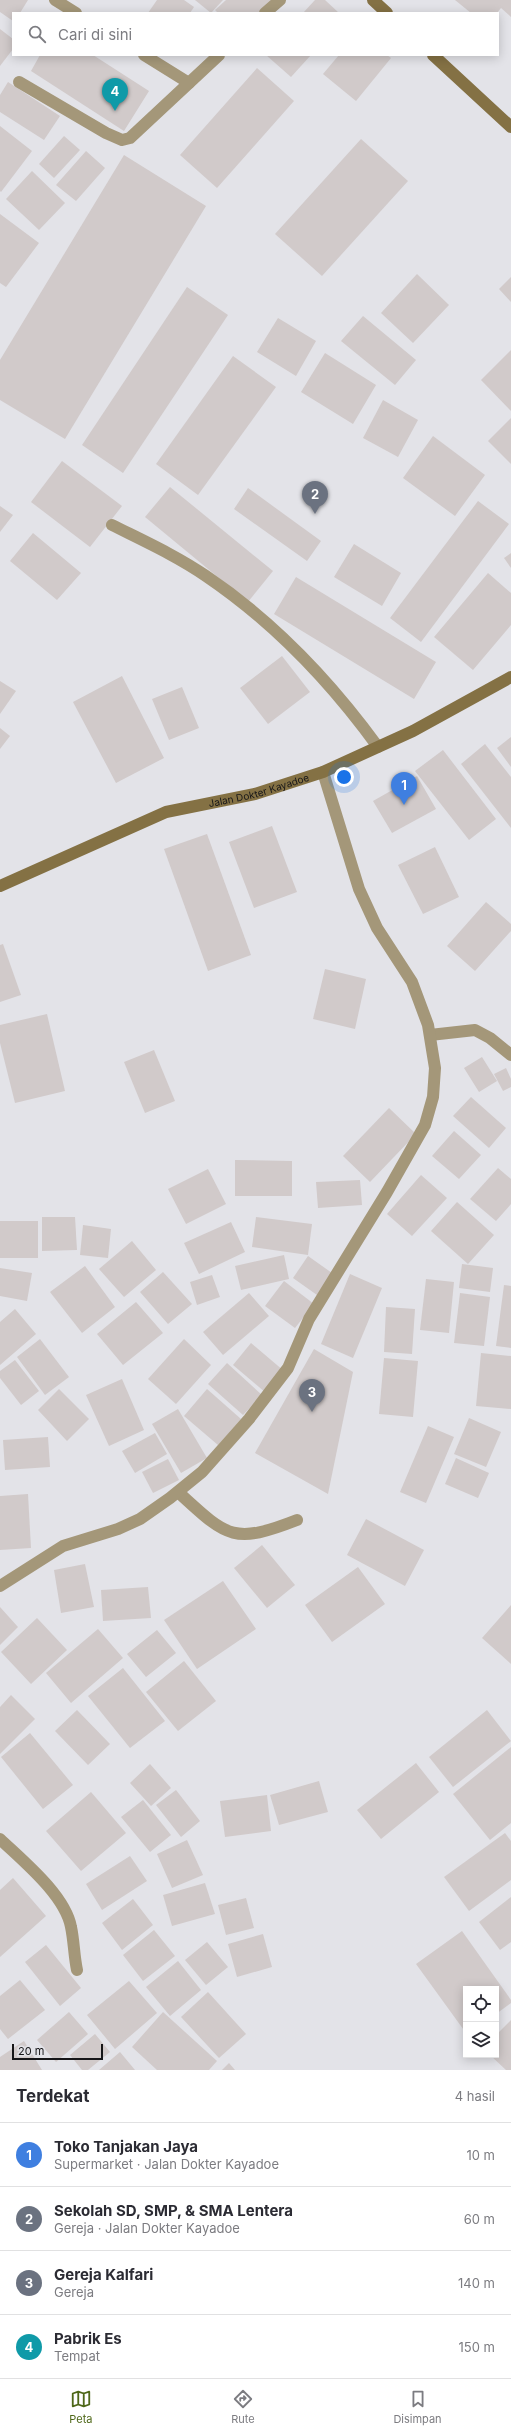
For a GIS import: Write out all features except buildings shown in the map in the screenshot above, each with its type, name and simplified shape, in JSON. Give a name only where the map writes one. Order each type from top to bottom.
[{"type":"street","points":[[54,0],[74,12]]},
{"type":"street","points":[[266,12],[280,0]]},
{"type":"street","points":[[373,0],[386,12]]},
{"type":"street","points":[[146,56],[189,83]]},
{"type":"street","points":[[19,82],[106,133],[122,140],[130,138],[219,56]]},
{"type":"street","points":[[434,56],[511,127]]},
{"type":"street","points":[[112,525],[173,556],[205,576],[263,619],[324,677],[378,747]]},
{"type":"street","name":"Jalan Dokter Kayadoe","points":[[0,886],[166,812],[255,794],[323,772],[440,717],[511,677]]},
{"type":"street","points":[[0,1586],[63,1546],[118,1529],[140,1519],[178,1492],[202,1472],[249,1419],[288,1368],[309,1319],[387,1192],[424,1125],[433,1097],[435,1068],[428,1025],[412,982],[378,928],[358,889],[323,772]]},
{"type":"street","points":[[430,1035],[475,1030],[490,1038],[511,1055]]},
{"type":"street","points":[[178,1492],[208,1520],[228,1532],[246,1536],[297,1520]]},
{"type":"street","points":[[0,1839],[41,1881],[62,1906],[71,1926],[77,1970]]},
{"type":"place","name":"Pabrik Es","points":[[115,111]]},
{"type":"place","name":"Sekolah SD, SMP, & SMA Lentera","points":[[315,514]]},
{"type":"place","name":"Toko Tanjakan Jaya","points":[[404,805]]},
{"type":"place","name":"Gereja Kalfari","points":[[312,1412]]}]
